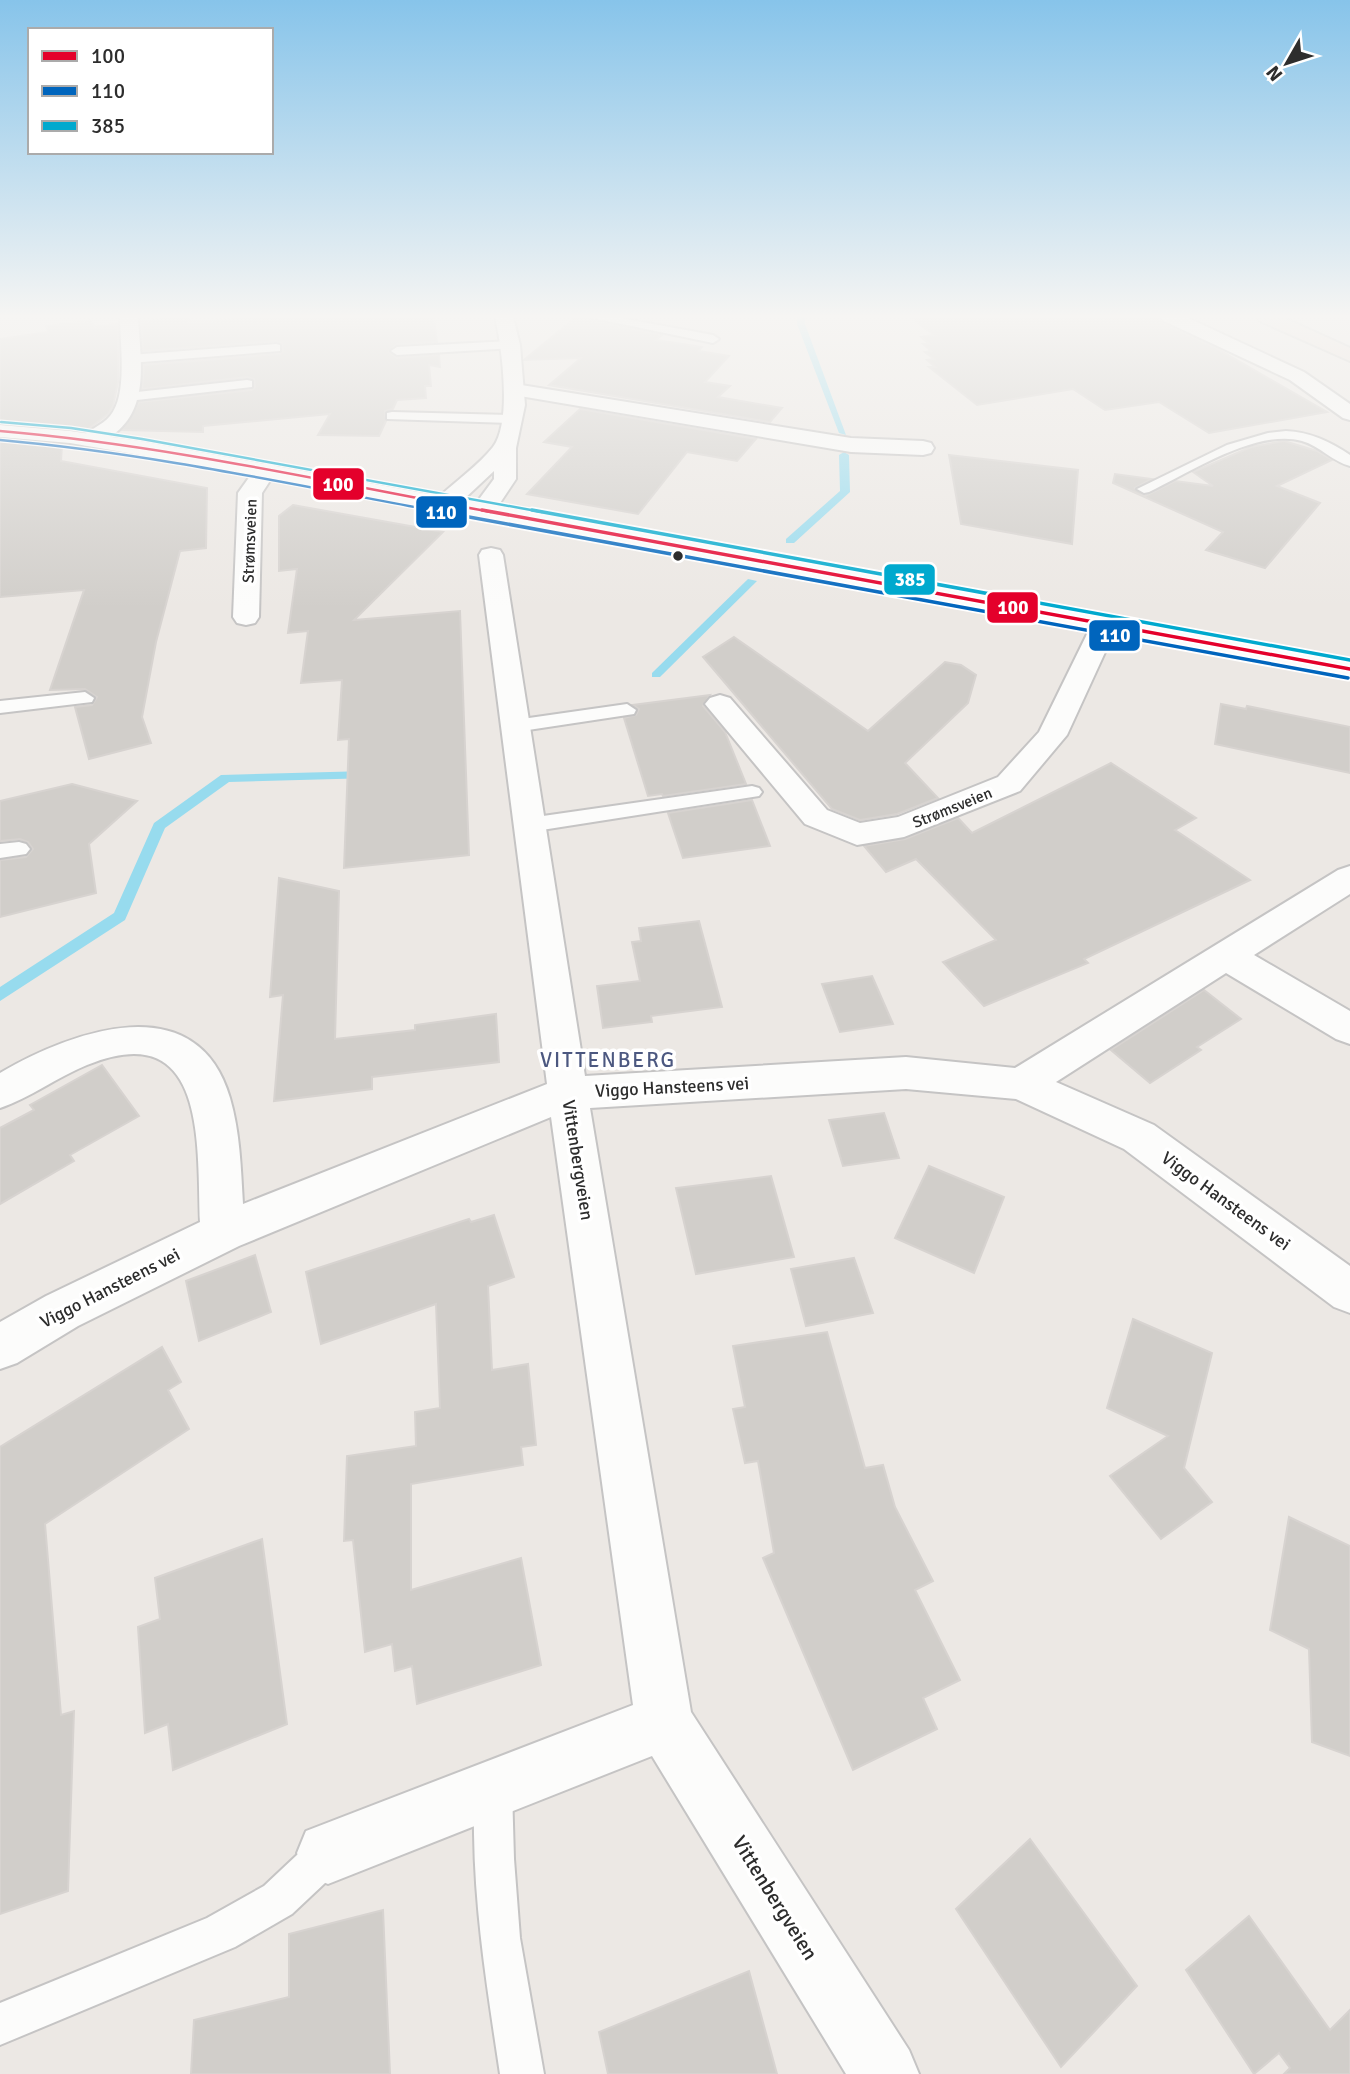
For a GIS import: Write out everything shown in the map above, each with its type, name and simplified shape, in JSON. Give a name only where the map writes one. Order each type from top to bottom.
[{"type":"street","points":[[91,440],[123,414]]},
{"type":"street","points":[[483,510],[505,479],[505,448],[513,414]]},
{"type":"street","points":[[660,414],[851,445],[923,448]]},
{"type":"street","points":[[0,431],[91,440],[266,470],[1350,669]]},
{"type":"street","points":[[446,503],[505,448]]},
{"type":"street","name":"Strømsveien","points":[[246,617],[250,493],[266,470]]},
{"type":"street","name":"Vittenbergveien","points":[[491,555],[568,1093],[664,1722],[885,2074]]},
{"type":"street","name":"Strømsveien","points":[[720,704],[816,817],[857,834],[904,826],[1009,784],[1052,735],[1105,624]]},
{"type":"street","points":[[1021,1084],[1350,878]]},
{"type":"street","points":[[1226,956],[1350,1028]]},
{"type":"street","points":[[0,1092],[52,1063],[116,1040],[160,1043],[178,1052],[194,1064],[206,1086],[214,1124],[223,1232]]},
{"type":"street","name":"Viggo Hansteens vei","points":[[0,1348],[74,1305],[223,1232],[568,1093],[906,1073],[1021,1084],[1139,1137],[1350,1292]]},
{"type":"street","points":[[328,1853],[664,1722]]},
{"type":"lane","points":[[392,415],[512,419]]},
{"type":"lane","points":[[1144,489],[1233,448],[1285,435],[1329,448],[1350,462]]},
{"type":"lane","points":[[0,707],[85,698]]},
{"type":"lane","points":[[515,726],[627,710]]},
{"type":"lane","points":[[529,825],[752,792]]},
{"type":"lane","points":[[493,1789],[494,1859],[500,1938],[522,2074]]},
{"type":"lane","points":[[0,2024],[221,1933],[278,1900],[328,1853]]},
{"type":"building","points":[[0,414],[108,414],[87,430],[0,422]]},
{"type":"building","points":[[132,414],[385,414],[386,421],[379,436],[318,435],[330,414],[203,426],[203,432],[122,430]]},
{"type":"building","points":[[575,414],[608,414],[756,439],[737,461],[687,452],[638,514],[527,494],[572,447],[544,442]]},
{"type":"building","points":[[721,414],[777,414],[770,422]]},
{"type":"building","points":[[1178,414],[1317,414],[1209,433]]},
{"type":"building","points":[[0,440],[62,445],[61,461],[207,488],[206,548],[180,551],[156,642],[142,717],[151,743],[89,759],[75,707],[92,705],[97,697],[85,689],[50,690],[84,590],[0,597]]},
{"type":"building","points":[[1284,441],[1317,451],[1332,460],[1277,486],[1320,503],[1265,568],[1206,550],[1223,532],[1113,483],[1115,474],[1152,479],[1135,488],[1145,496],[1175,481],[1213,486],[1193,472],[1251,447]]},
{"type":"building","points":[[949,455],[1078,470],[1072,544],[961,524]]},
{"type":"building","points":[[293,505],[443,532],[354,620],[460,611],[469,855],[344,868],[349,739],[338,740],[342,680],[301,683],[308,631],[288,633],[297,569],[279,571],[279,516]]},
{"type":"building","points":[[734,637],[868,731],[945,662],[961,665],[976,675],[968,703],[905,763],[938,798],[897,814],[860,820],[832,809],[703,657]]},
{"type":"building","points":[[710,695],[703,706],[725,732],[746,784],[648,796],[624,718],[636,715],[639,709],[633,705]]},
{"type":"building","points":[[1221,704],[1246,709],[1247,706],[1350,727],[1350,773],[1215,744]]},
{"type":"building","points":[[1111,763],[1196,818],[1175,830],[1250,880],[1084,959],[1088,963],[984,1006],[943,962],[996,940],[916,859],[886,872],[864,846],[905,839],[958,818],[972,833]]},
{"type":"building","points":[[72,784],[137,801],[89,844],[96,893],[0,917],[0,860],[26,857],[33,849],[28,842],[20,839],[0,841],[0,801]]},
{"type":"building","points":[[752,800],[770,846],[683,858],[668,813]]},
{"type":"building","points":[[279,878],[339,891],[335,1039],[415,1030],[415,1025],[496,1014],[499,1062],[372,1077],[372,1089],[274,1101],[283,995],[270,997]]},
{"type":"building","points":[[699,921],[722,1007],[651,1016],[652,1022],[603,1028],[597,986],[640,981],[632,942],[641,941],[639,928]]},
{"type":"building","points":[[872,976],[893,1024],[840,1032],[822,984]]},
{"type":"building","points":[[1204,990],[1241,1019],[1197,1047],[1201,1050],[1150,1083],[1111,1050]]},
{"type":"building","points":[[102,1065],[139,1116],[70,1155],[74,1161],[0,1204],[0,1128],[34,1110],[30,1105]]},
{"type":"building","points":[[884,1113],[899,1158],[843,1166],[829,1120]]},
{"type":"building","points":[[929,1166],[1004,1197],[974,1273],[895,1238]]},
{"type":"building","points":[[771,1176],[794,1257],[696,1274],[676,1188]]},
{"type":"building","points":[[494,1215],[514,1277],[488,1286],[492,1370],[528,1364],[536,1445],[521,1447],[523,1465],[411,1484],[411,1590],[521,1558],[541,1665],[417,1704],[412,1666],[395,1671],[392,1644],[365,1652],[353,1540],[344,1541],[347,1456],[416,1446],[415,1412],[440,1408],[436,1304],[321,1344],[306,1272],[469,1219],[471,1222]]},
{"type":"building","points":[[255,1255],[271,1312],[199,1341],[186,1281]]},
{"type":"building","points":[[854,1258],[873,1313],[806,1326],[791,1269]]},
{"type":"building","points":[[1133,1319],[1212,1353],[1184,1468],[1212,1502],[1161,1539],[1110,1476],[1168,1436],[1107,1408]]},
{"type":"building","points":[[827,1332],[865,1468],[883,1465],[895,1507],[933,1581],[915,1590],[960,1680],[923,1698],[937,1729],[853,1770],[763,1558],[774,1553],[758,1461],[745,1463],[733,1409],[745,1407],[733,1346]]},
{"type":"building","points":[[162,1347],[181,1382],[168,1390],[189,1429],[45,1524],[61,1715],[74,1711],[68,1891],[0,1914],[0,1447]]},
{"type":"building","points":[[1289,1517],[1350,1546],[1350,1756],[1312,1742],[1309,1649],[1270,1630]]},
{"type":"building","points":[[262,1539],[287,1724],[173,1770],[168,1724],[145,1733],[138,1627],[160,1619],[155,1578]]},
{"type":"building","points":[[1030,1839],[1137,1986],[1061,2067],[956,1909]]},
{"type":"building","points":[[383,1910],[390,2074],[191,2074],[194,2020],[289,1997],[289,1934]]},
{"type":"building","points":[[1249,1916],[1330,2030],[1350,2010],[1350,2074],[1284,2074],[1290,2068],[1279,2053],[1254,2074],[1186,1970]]},
{"type":"building","points":[[749,1971],[777,2074],[608,2074],[599,2032]]},
{"type":"waterway","points":[[836,414],[843,433]]},
{"type":"waterway","points":[[790,541],[845,492],[844,455]]},
{"type":"waterway","points":[[656,675],[752,581]]},
{"type":"waterway","points":[[0,995],[120,916],[159,826],[226,778],[368,775]]},
{"type":"transit line","name":"385","points":[[1,422],[71,428],[142,439],[1350,660]]},
{"type":"transit line","name":"100","points":[[0,431],[70,437],[140,448],[1350,669]]},
{"type":"transit line","name":"110","points":[[0,440],[69,446],[139,457],[1348,678]]},
{"type":"district","name":"VITTENBERG","points":[[608,1060]]}]
